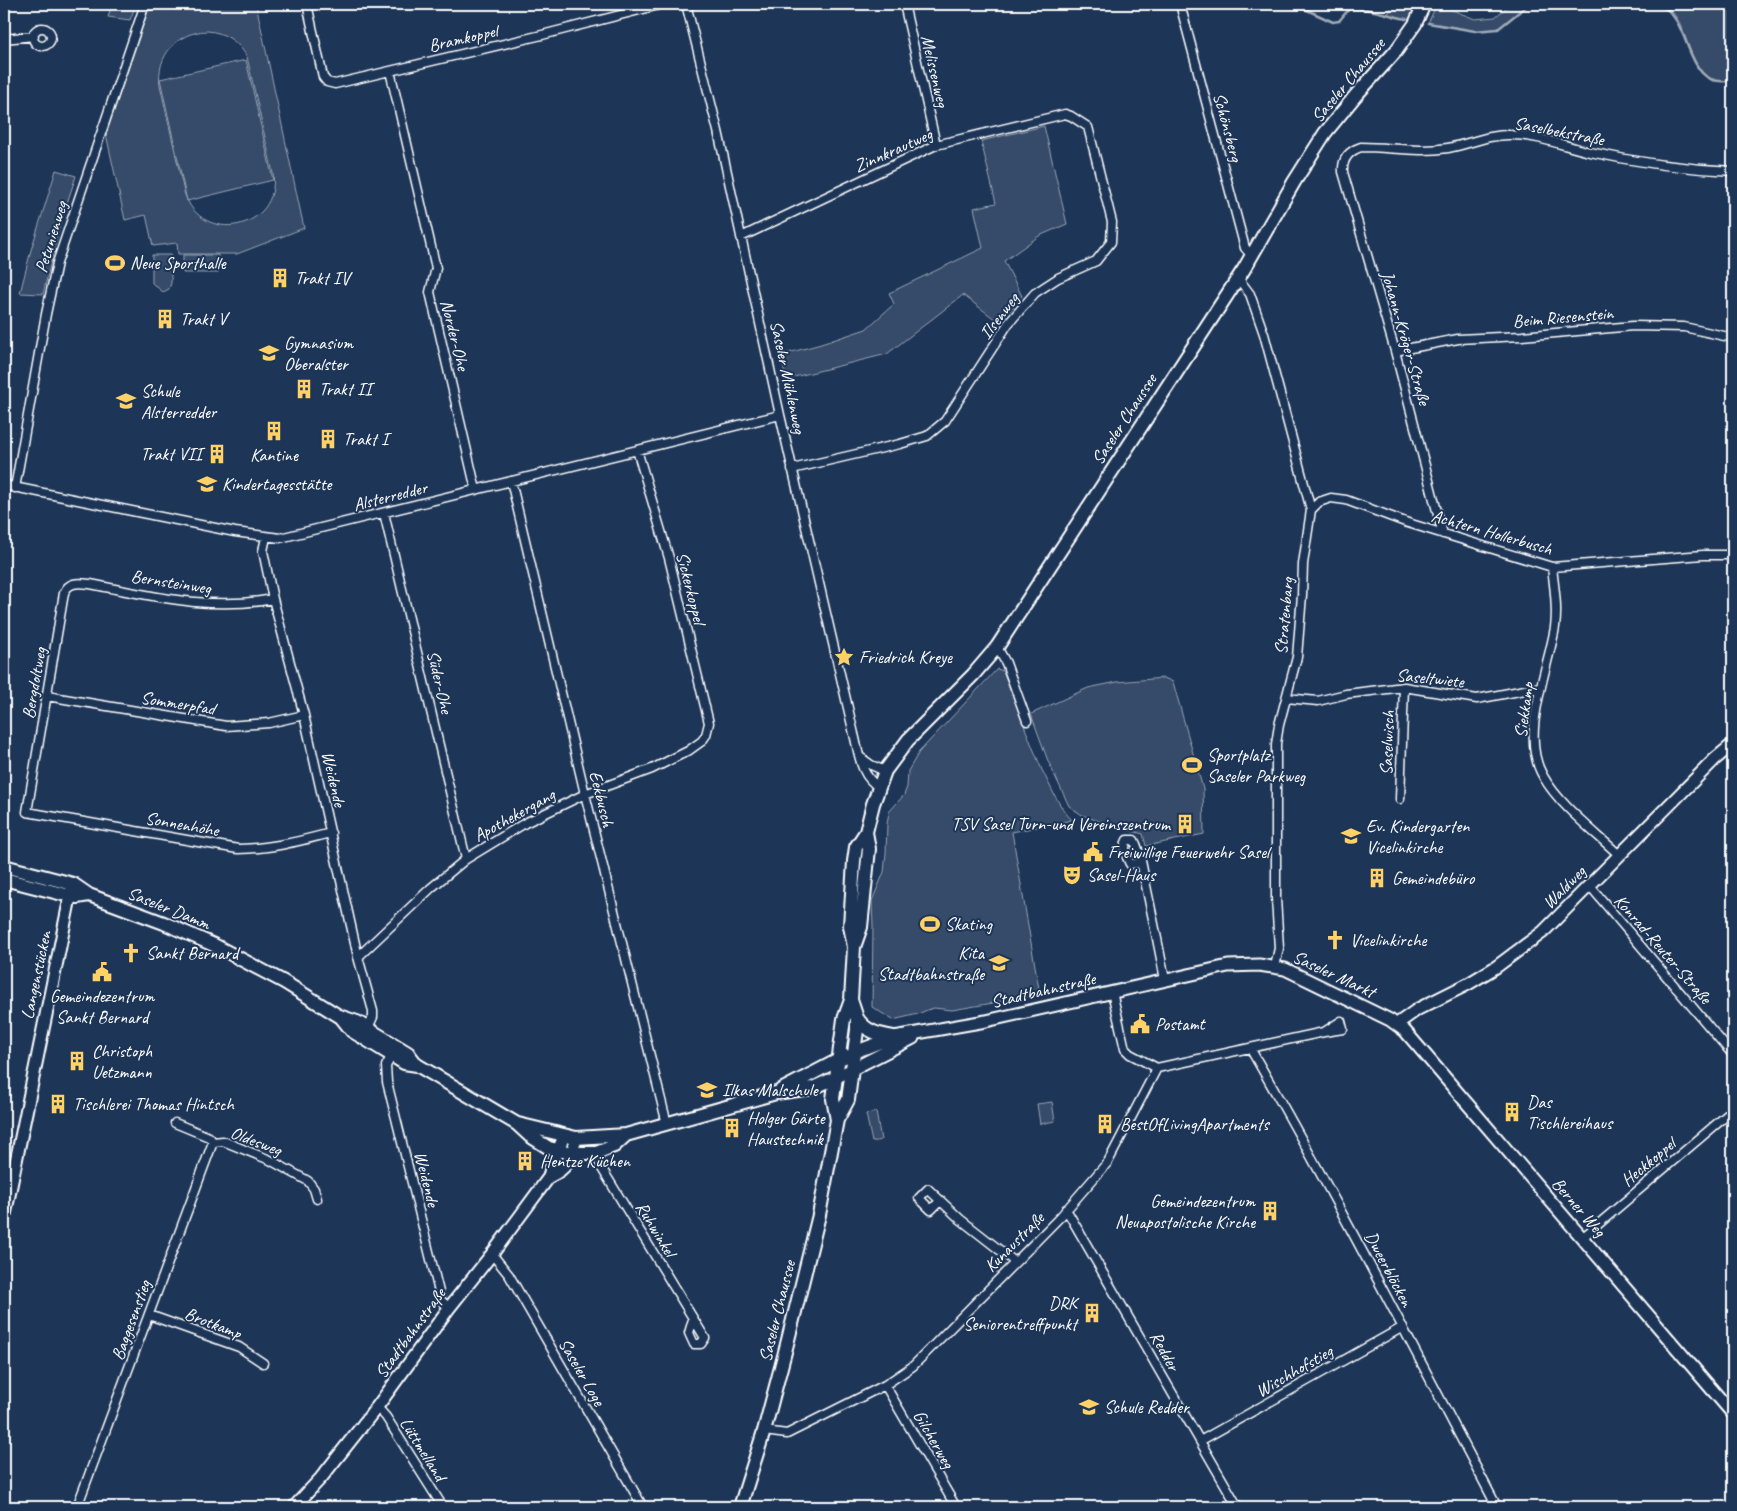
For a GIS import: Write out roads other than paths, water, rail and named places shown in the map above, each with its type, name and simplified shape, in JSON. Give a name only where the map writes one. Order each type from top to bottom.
[{"type":"main road","name":"Saseler Chaussee","points":[[837,1120],[833,1099],[844,1019],[851,1000],[854,947],[861,927],[869,849],[866,832],[873,804],[886,772],[908,740],[973,675],[996,647],[1238,278],[1325,133],[1396,51],[1415,24],[1424,4]]},
{"type":"main road","name":"Saseler Damm","points":[[4,866],[72,890],[77,897],[89,895],[164,923],[216,946],[284,982],[339,1016],[368,1028],[408,1054],[417,1065],[516,1124],[538,1142],[572,1153]]},
{"type":"main road","name":"Saseler Damm","points":[[4,879],[51,891],[72,890]]},
{"type":"main road","name":"Saseler Chaussee","points":[[740,1507],[764,1431],[819,1215],[837,1120],[848,1100],[855,1052],[857,1018],[851,1000]]},
{"type":"main road","name":"Saseler Damm","points":[[339,1016],[352,1031],[404,1063],[417,1065]]},
{"type":"main road","points":[[857,1018],[870,1032],[894,1037]]},
{"type":"main road","name":"Stadtbahnstraße","points":[[776,1093],[855,1052]]},
{"type":"main road","name":"Stadtbahnstraße","points":[[570,1137],[626,1136],[776,1093],[813,1088],[837,1077]]},
{"type":"main road","name":"Saseler Damm","points":[[516,1124],[570,1137]]},
{"type":"main road","name":"Stadtbahnstraße","points":[[572,1153],[596,1153],[614,1146],[626,1136]]},
{"type":"street","name":"Petunienweg","points":[[15,488],[57,263],[145,4]]},
{"type":"street","name":"Bramkoppel","points":[[307,4],[323,77],[327,82],[335,84],[663,4]]},
{"type":"street","name":"Saseler Mühlenweg","points":[[686,4],[718,131],[792,469],[863,770],[867,779],[879,787]]},
{"type":"street","name":"Melissenweg","points":[[904,4],[936,145]]},
{"type":"street","name":"Schönsberg","points":[[1180,4],[1245,248],[1252,256]]},
{"type":"street","points":[[4,39],[34,36]]},
{"type":"street","name":"Norder-Ohe","points":[[390,71],[436,268],[430,292],[431,300],[476,490]]},
{"type":"street","name":"Zinnkrautweg","points":[[741,237],[936,145],[1065,114]]},
{"type":"street","name":"Ilsenweg","points":[[792,469],[927,436],[944,421],[1008,324],[1035,293],[1058,278],[1096,261],[1111,242],[1112,222],[1088,127],[1065,114]]},
{"type":"street","name":"Saselbekstraße","points":[[1350,152],[1361,147],[1423,150],[1449,148],[1484,138],[1511,134],[1629,159],[1733,171]]},
{"type":"street","name":"Johann-Kröger-Straße","points":[[1350,152],[1343,162],[1343,172],[1443,534]]},
{"type":"street","name":"Stratenbarg","points":[[1238,278],[1250,294],[1264,334],[1311,510],[1303,564],[1297,657],[1279,725],[1276,744],[1276,898],[1279,948],[1275,967]]},
{"type":"street","name":"Beim Riesenstein","points":[[1394,351],[1465,338],[1522,336],[1633,326],[1684,327],[1733,338]]},
{"type":"street","name":"Alsterredder","points":[[4,486],[235,532],[280,538],[780,416]]},
{"type":"street","name":"Sickerkoppel","points":[[637,450],[675,583],[709,723],[706,735]]},
{"type":"street","name":"Eekbusch","points":[[511,481],[666,1124]]},
{"type":"street","name":"Achtern Hollerbusch","points":[[1311,510],[1319,502],[1330,498],[1346,500],[1443,534],[1552,566],[1703,555],[1733,555]]},
{"type":"street","name":"Süder-Ohe","points":[[384,513],[466,859]]},
{"type":"street","name":"Weidende","points":[[266,537],[263,551],[304,715],[358,957],[373,1011],[373,1017],[368,1028]]},
{"type":"street","name":"Siekkamp","points":[[1552,566],[1556,609],[1555,627],[1541,687],[1532,740],[1534,754],[1542,776],[1550,787],[1563,802],[1619,855]]},
{"type":"street","name":"Bernsteinweg","points":[[66,588],[74,583],[81,583],[174,600],[214,604],[242,604],[274,599]]},
{"type":"street","name":"Bergdoltweg","points":[[27,812],[66,588]]},
{"type":"street","points":[[996,647],[1006,663],[1027,721]]},
{"type":"street","name":"Saseltwiete","points":[[1286,698],[1318,702],[1346,694],[1404,687],[1477,699],[1541,687]]},
{"type":"street","name":"Saselwisch","points":[[1400,799],[1404,687]]},
{"type":"street","name":"Sommerpfad","points":[[47,696],[226,726],[269,722],[304,715]]},
{"type":"street","name":"Apothekergang","points":[[358,957],[431,888],[466,859],[525,823],[585,794],[652,769],[688,751],[706,735]]},
{"type":"street","name":"Waldweg","points":[[1397,1024],[1418,1009],[1468,984],[1516,954],[1543,932],[1715,759],[1733,744]]},
{"type":"street","points":[[860,757],[886,772]]},
{"type":"street","name":"Sonnenhöhe","points":[[27,812],[238,849],[259,849],[287,845],[331,833]]},
{"type":"street","points":[[1141,863],[1165,980]]},
{"type":"street","name":"Konrad-Reuter-Straße","points":[[1590,886],[1733,1055]]},
{"type":"street","name":"Langenstücken","points":[[4,1220],[72,890]]},
{"type":"street","name":"Saseler Markt","points":[[1165,980],[1228,966],[1259,965],[1275,967],[1300,975],[1397,1024]]},
{"type":"street","name":"Stadtbahnstraße","points":[[855,1052],[894,1037],[986,1021],[1165,980]]},
{"type":"street","points":[[1112,992],[1125,1049],[1130,1054],[1157,1068],[1324,1032]]},
{"type":"street","name":"Berner Weg","points":[[1397,1024],[1733,1414]]},
{"type":"street","name":"Stadtbahnstraße","points":[[837,1077],[900,1044],[929,1032]]},
{"type":"street","name":"Dweerblöcken","points":[[1250,1048],[1291,1118],[1497,1507]]},
{"type":"street","name":"Weidende","points":[[392,1055],[386,1066],[387,1082],[441,1300],[449,1308]]},
{"type":"street","name":"Kunaustraße","points":[[764,1431],[787,1434],[885,1385],[913,1366],[1066,1209],[1108,1162],[1157,1068]]},
{"type":"street","name":"Heckkoppel","points":[[1582,1238],[1733,1110]]},
{"type":"street","name":"Oldesweg","points":[[175,1122],[209,1137],[213,1142],[223,1142],[262,1157],[308,1181],[314,1189],[317,1198]]},
{"type":"street","name":"Stadtbahnstraße","points":[[294,1507],[321,1478],[377,1408],[449,1308],[492,1254],[549,1177],[558,1150],[570,1137]]},
{"type":"street","name":"Stadtbahnstraße","points":[[549,1177],[565,1168],[572,1153],[570,1137]]},
{"type":"street","name":"Baggesenstieg","points":[[77,1507],[213,1142]]},
{"type":"street","name":"Ruhwinkel","points":[[596,1153],[601,1167],[692,1319]]},
{"type":"street","points":[[940,1201],[1014,1262]]},
{"type":"street","name":"Redder","points":[[1066,1209],[1238,1507]]},
{"type":"street","name":"Saseler Loge","points":[[492,1254],[509,1275],[643,1507]]},
{"type":"street","name":"Brotkamp","points":[[149,1315],[239,1347],[263,1363]]},
{"type":"street","name":"Wischhofstieg","points":[[1200,1442],[1403,1327]]},
{"type":"street","name":"Gilcherweg","points":[[885,1385],[956,1507]]},
{"type":"street","name":"Lüttmelland","points":[[377,1408],[386,1417],[442,1507]]},
{"type":"waterway","points":[[1294,4],[1333,22],[1339,21],[1350,9],[1355,8],[1406,19]]},
{"type":"waterway","points":[[1428,23],[1475,31],[1498,29],[1529,4]]},
{"type":"waterway","points":[[1591,4],[1608,8],[1621,4]]},
{"type":"waterway","points":[[1659,4],[1670,13],[1679,25],[1690,53],[1705,76],[1717,81],[1733,80]]},
{"type":"place","name":"Neue Sporthalle","points":[[115,263]]},
{"type":"place","name":"Trakt IV","points":[[280,278]]},
{"type":"place","name":"Trakt V","points":[[165,319]]},
{"type":"place","name":"Gymnasium Oberalster","points":[[269,353]]},
{"type":"place","name":"Trakt II","points":[[304,389]]},
{"type":"place","name":"Schule Alsterredder","points":[[126,401]]},
{"type":"place","name":"Kantine","points":[[274,431]]},
{"type":"place","name":"Trakt I","points":[[328,439]]},
{"type":"place","name":"Trakt VII","points":[[217,454]]},
{"type":"place","name":"Kindertagesstätte","points":[[207,484]]},
{"type":"place","name":"Friedrich Kreye","points":[[844,657]]},
{"type":"place","name":"Sportplatz Saseler Parkweg","points":[[1192,765]]},
{"type":"place","name":"TSV Sasel Turn-und Vereinszentrum","points":[[1185,824]]},
{"type":"place","name":"Ev. Kindergarten Vicelinkirche","points":[[1351,836]]},
{"type":"place","name":"Freiwillige Feuerwehr Sasel","points":[[1093,852]]},
{"type":"place","name":"Sasel-Haus","points":[[1072,875]]},
{"type":"place","name":"Gemeindebüro","points":[[1377,878]]},
{"type":"place","name":"Skating","points":[[930,924]]},
{"type":"place","name":"Vicelinkirche","points":[[1335,940]]},
{"type":"place","name":"Sankt Bernard","points":[[131,953]]},
{"type":"place","name":"Kita Stadtbahnstraße","points":[[999,963]]},
{"type":"place","name":"Gemeindezentrum Sankt Bernard","points":[[102,972]]},
{"type":"place","name":"Postamt","points":[[1140,1024]]},
{"type":"place","name":"Christoph Uetzmann","points":[[77,1061]]},
{"type":"place","name":"Ilkas Malschule","points":[[707,1090]]},
{"type":"place","name":"Tischlerei Thomas Hintsch","points":[[58,1104]]},
{"type":"place","name":"Das Tischlereihaus","points":[[1512,1112]]},
{"type":"place","name":"BestOfLivingApartments","points":[[1105,1124]]},
{"type":"place","name":"Holger Gärte Haustechnik","points":[[732,1128]]},
{"type":"place","name":"Hentze Küchen","points":[[525,1161]]},
{"type":"place","name":"Gemeindezentrum Neuapostolische Kirche","points":[[1270,1211]]},
{"type":"place","name":"DRK Seniorentreffpunkt","points":[[1092,1313]]},
{"type":"place","name":"Schule Redder","points":[[1089,1407]]}]
